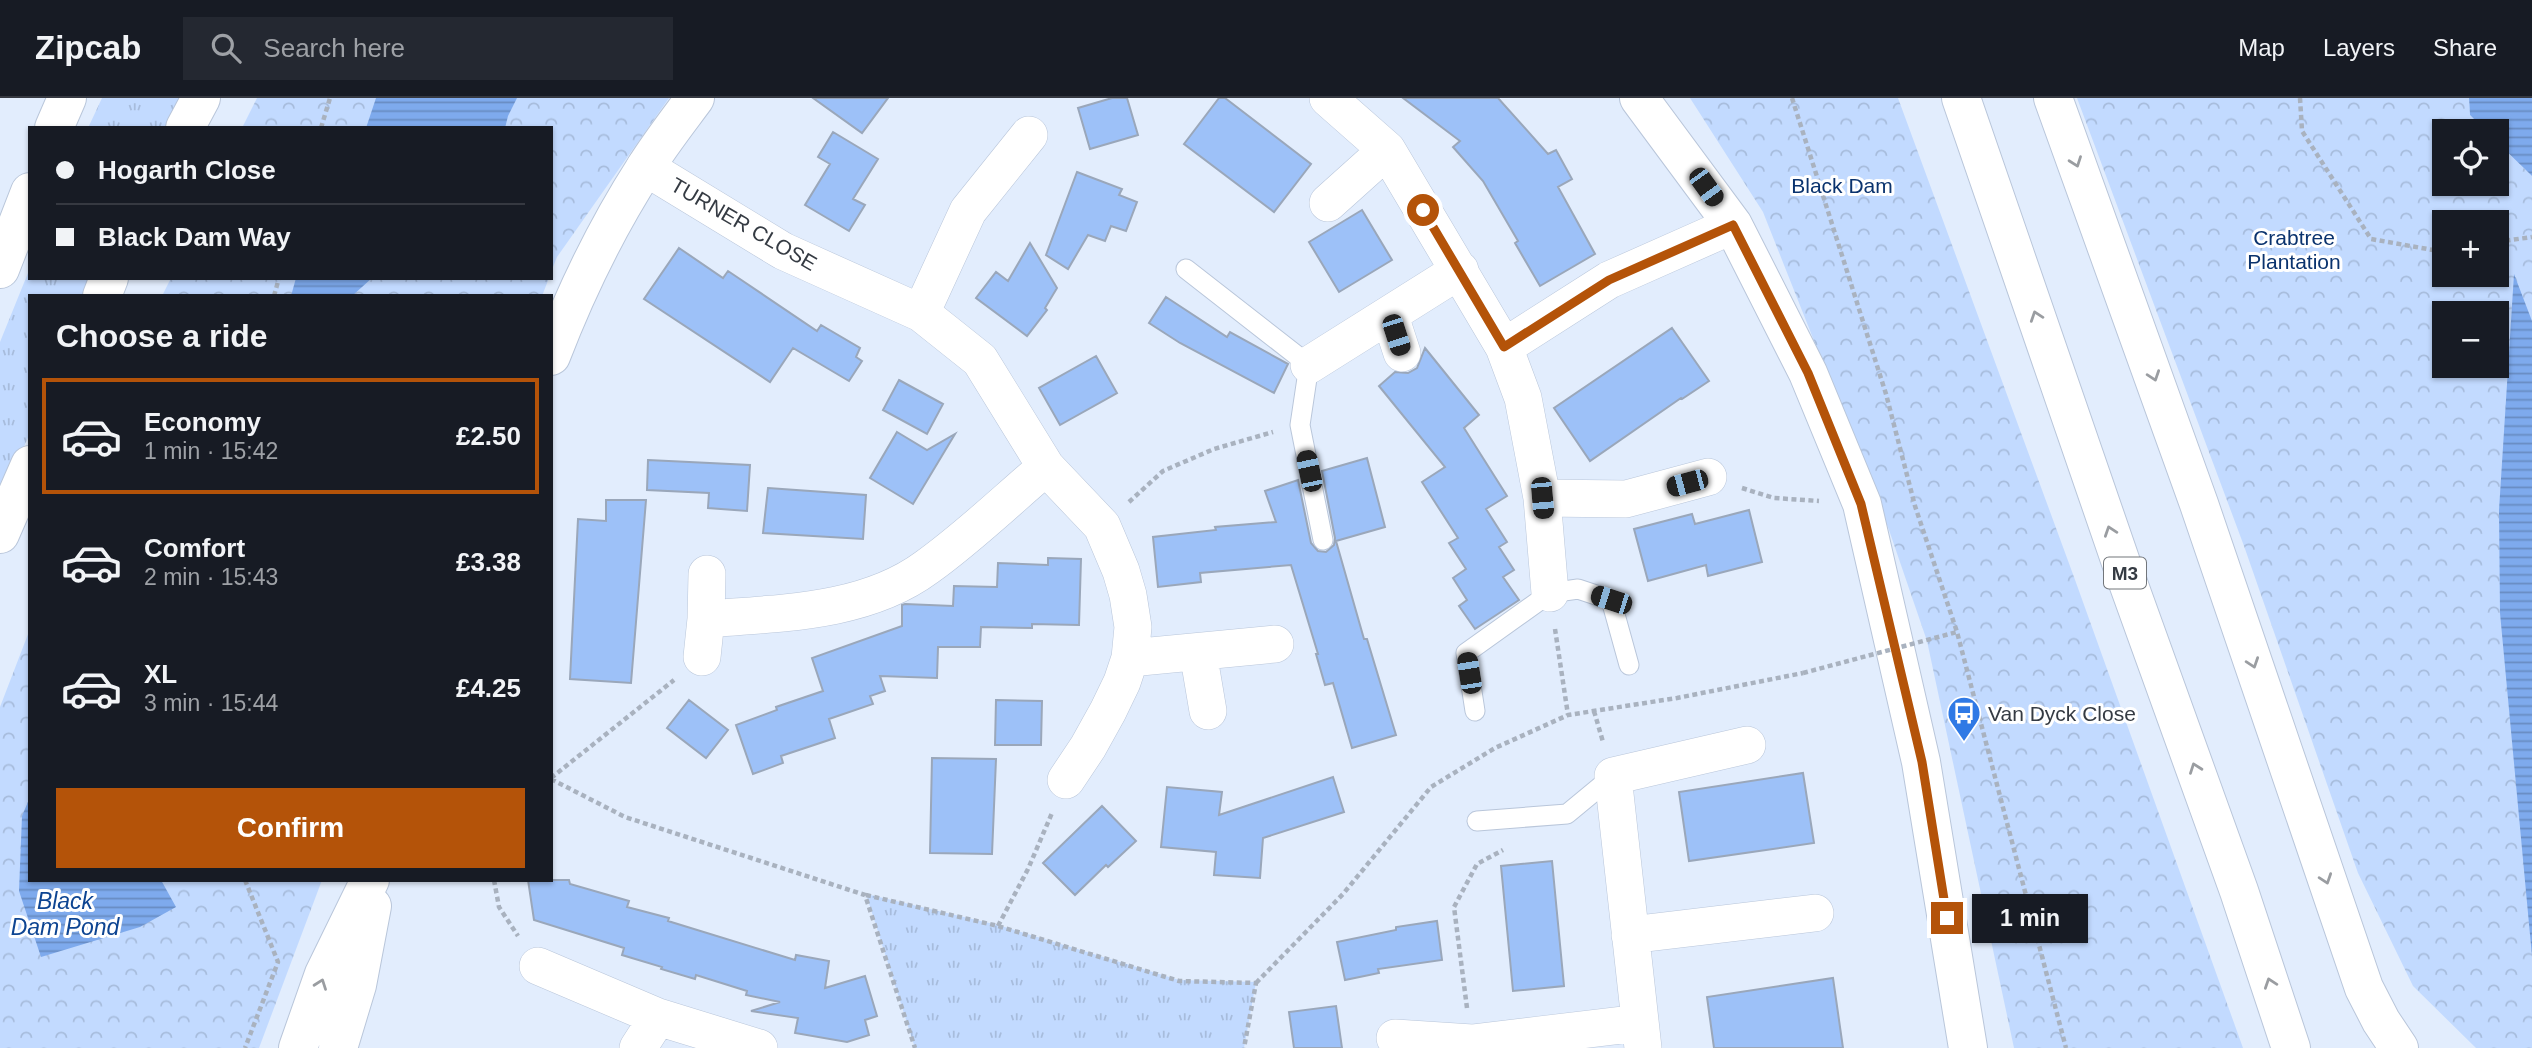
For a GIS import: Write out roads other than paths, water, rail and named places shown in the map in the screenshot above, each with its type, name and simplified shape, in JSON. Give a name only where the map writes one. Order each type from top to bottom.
[{"type":"main road","points":[[55,126],[67,98]]},
{"type":"main road","points":[[186,126],[201,98]]},
{"type":"main road","points":[[553,351],[603,239],[645,167],[695,98]]},
{"type":"main road","points":[[1639,98],[1733,225],[1808,373],[1861,504],[1922,762],[1968,1048]]},
{"type":"main road","name":"M3","points":[[1961,98],[2127,580],[2239,891],[2291,1048]]},
{"type":"main road","points":[[2053,98],[2190,478],[2364,988],[2399,1048]]},
{"type":"main road","points":[[0,269],[28,197]]},
{"type":"main road","points":[[0,534],[28,470]]},
{"type":"main road","points":[[300,1048],[324,974],[368,882]]},
{"type":"main road","points":[[338,1048],[357,985],[377,882]]},
{"type":"street","points":[[1328,98],[1387,150],[1504,347],[1523,398],[1542,498],[1550,593]]},
{"type":"street","points":[[921,313],[968,211],[1029,135]]},
{"type":"street","points":[[1328,203],[1387,150]]},
{"type":"street","name":"TURNER CLOSE","points":[[645,167],[783,251],[921,313],[980,360],[1046,467],[1102,526],[1128,595],[1133,627],[1130,658],[1108,711],[1066,780]]},
{"type":"street","points":[[968,211],[972,171]]},
{"type":"street","points":[[1504,347],[1609,280],[1733,225]]},
{"type":"street","points":[[1309,365],[1460,270]]},
{"type":"street","points":[[1390,316],[1402,353]]},
{"type":"street","points":[[706,619],[828,606],[855,601],[879,592],[926,568],[1046,467]]},
{"type":"street","points":[[1542,498],[1626,499],[1708,477]]},
{"type":"street","points":[[702,657],[707,574]]},
{"type":"street","points":[[1130,658],[1275,644]]},
{"type":"street","points":[[1198,652],[1208,711]]},
{"type":"street","points":[[1395,1038],[1472,1046],[1641,1036],[1613,776],[1748,745]]},
{"type":"street","points":[[1630,935],[1815,913]]},
{"type":"street","points":[[538,965],[658,1017],[759,1048]]},
{"type":"street","points":[[639,1048],[658,1017]]},
{"type":"lane","points":[[1186,269],[1309,365],[1300,425],[1323,540]]},
{"type":"lane","points":[[1475,711],[1466,653],[1550,593],[1578,589],[1611,600],[1629,665]]},
{"type":"lane","points":[[1477,821],[1567,814],[1613,776]]},
{"type":"water","points":[[376,98],[517,98],[506,126],[367,126]]},
{"type":"water","points":[[2469,98],[2532,98],[2532,176],[2509,154],[2509,119],[2474,119],[2470,115]]},
{"type":"water","points":[[2514,274],[2532,321],[2532,956],[2500,613],[2499,510]]},
{"type":"water","points":[[295,280],[370,280],[354,294],[292,294]]},
{"type":"water","name":"Black Dam Pond","points":[[28,802],[28,882],[162,882],[176,907],[140,927],[41,957],[19,891],[22,816]]},
{"type":"place","name":"Van Dyck Close","points":[[1964,743]]},
{"type":"park label","name":"Black Dam","points":[[1842,185]]},
{"type":"park label","name":"Crabtree Plantation","points":[[2294,249]]}]
